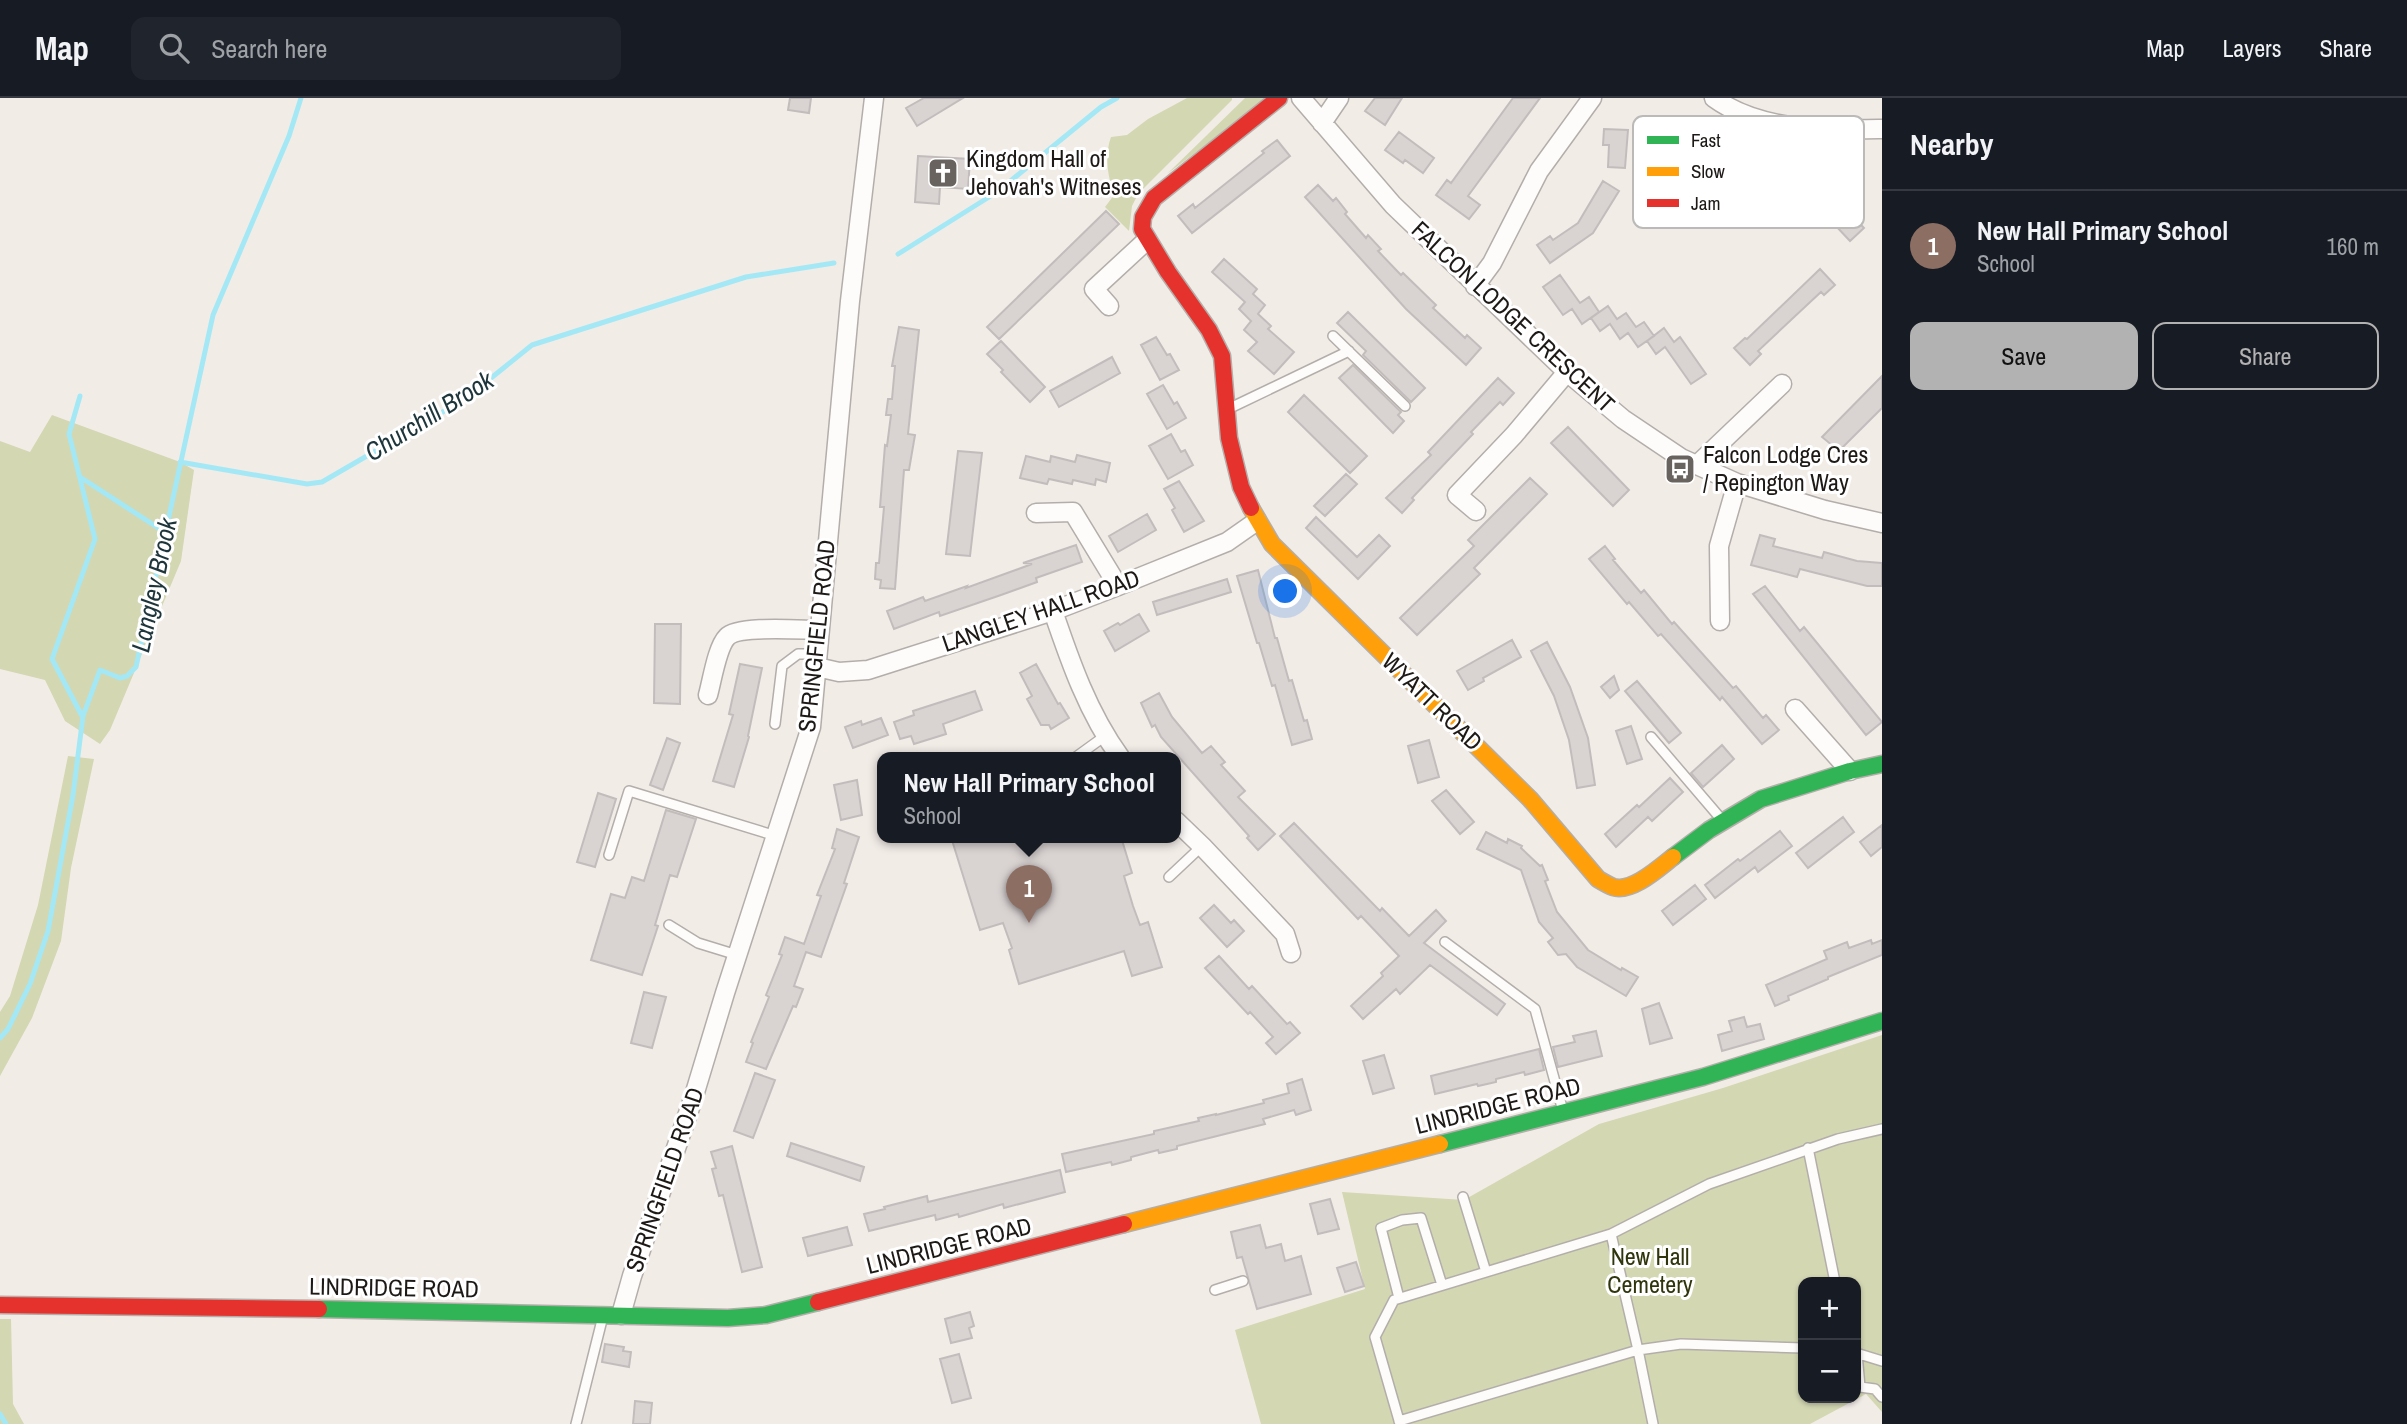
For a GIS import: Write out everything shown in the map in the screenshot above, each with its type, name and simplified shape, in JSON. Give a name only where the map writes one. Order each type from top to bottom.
[{"type":"street","name":"SPRINGFIELD ROAD","points":[[612,1315],[632,1276],[693,1100],[811,727],[849,314],[874,98]]},
{"type":"street","points":[[1109,306],[1094,289],[1147,240],[1142,229],[1143,217],[1154,198],[1279,98]]},
{"type":"street","name":"FALCON LODGE CRESCENT","points":[[1301,98],[1393,205],[1567,372],[1623,419],[1681,457],[1737,483],[1825,510],[1882,523]]},
{"type":"street","points":[[1322,122],[1339,98]]},
{"type":"street","points":[[1475,286],[1492,263],[1539,171],[1591,98]]},
{"type":"street","points":[[1714,98],[1725,106],[1751,116]]},
{"type":"street","points":[[1864,129],[1882,129]]},
{"type":"street","name":"WYATT ROAD","points":[[1147,240],[1209,330],[1222,356],[1229,438],[1241,487],[1257,521],[1272,544],[1530,799],[1603,882],[1621,888],[1643,880],[1723,821],[1762,799],[1850,771],[1882,764]]},
{"type":"street","points":[[1476,511],[1457,495],[1514,435],[1567,372]]},
{"type":"street","points":[[1697,465],[1782,384]]},
{"type":"street","points":[[1720,621],[1719,546],[1737,483]]},
{"type":"street","points":[[1036,513],[1073,512],[1118,586]]},
{"type":"street","name":"LANGLEY HALL ROAD","points":[[817,661],[839,672],[868,670],[1053,611],[1227,542],[1257,521]]},
{"type":"street","points":[[1053,611],[1084,694],[1105,736],[1116,752]]},
{"type":"street","points":[[708,695],[721,647],[727,636],[743,629],[820,629]]},
{"type":"street","points":[[1796,709],[1850,771]]},
{"type":"street","points":[[1181,826],[1285,934],[1292,953]]},
{"type":"street","name":"LINDRIDGE ROAD","points":[[0,1306],[728,1318],[766,1315],[1703,1077],[1882,1021]]},
{"type":"lane","points":[[1334,336],[1405,406]]},
{"type":"lane","points":[[1227,410],[1349,351]]},
{"type":"lane","points":[[775,724],[782,666],[798,654],[817,661]]},
{"type":"lane","points":[[1083,752],[1105,736]]},
{"type":"lane","points":[[1651,737],[1723,821]]},
{"type":"lane","points":[[610,855],[629,792],[776,836]]},
{"type":"lane","points":[[1169,877],[1202,846]]},
{"type":"lane","points":[[669,925],[698,943],[737,955]]},
{"type":"lane","points":[[1445,942],[1535,1009],[1564,1112]]},
{"type":"lane","points":[[1798,1348],[1681,1344],[1638,1350],[1399,1422],[1375,1337],[1394,1300],[1611,1234],[1709,1184],[1838,1139],[1882,1129]]},
{"type":"lane","points":[[1808,1149],[1834,1277]]},
{"type":"lane","points":[[1462,1197],[1486,1272]]},
{"type":"lane","points":[[1399,1298],[1381,1228],[1402,1220],[1421,1218],[1442,1285]]},
{"type":"lane","points":[[1611,1234],[1653,1424]]},
{"type":"lane","points":[[1215,1290],[1243,1281]]},
{"type":"lane","points":[[576,1424],[612,1315]]},
{"type":"lane","points":[[1861,1355],[1882,1361]]},
{"type":"lane","points":[[1861,1387],[1875,1389],[1882,1397]]},
{"type":"green space","points":[[1187,98],[1232,100],[1138,194],[1132,206],[1129,231],[1105,207],[1114,195],[1108,166],[1111,137],[1127,135],[1148,119]]},
{"type":"green space","points":[[1245,98],[1268,98],[1167,174]]},
{"type":"green space","points":[[52,415],[180,462],[194,470],[181,561],[110,730],[100,744],[65,721],[45,680],[0,669],[0,441],[30,452]]},
{"type":"green space","points":[[68,756],[94,759],[71,868],[61,941],[32,1018],[0,1076],[0,1012],[10,996],[38,905]]},
{"type":"green space","name":"New Hall Cemetery","points":[[1882,1035],[1882,1412],[1866,1394],[1861,1397],[1861,1277],[1798,1277],[1798,1403],[1849,1403],[1810,1424],[1261,1424],[1235,1330],[1365,1289],[1342,1192],[1464,1200],[1599,1124],[1723,1088]]},
{"type":"green space","points":[[0,1319],[11,1319],[13,1404],[24,1424],[0,1424]]},
{"type":"building","points":[[790,98],[811,98],[809,113],[788,110]]},
{"type":"building","points":[[924,98],[963,98],[917,126],[906,108]]},
{"type":"building","points":[[1375,98],[1402,98],[1385,125],[1365,111]]},
{"type":"building","points":[[1513,98],[1540,98],[1468,196],[1480,205],[1469,219],[1436,195],[1447,180],[1451,183]]},
{"type":"building","points":[[1604,129],[1628,130],[1625,168],[1608,167],[1609,145],[1603,145]]},
{"type":"building","points":[[1399,132],[1434,158],[1423,173],[1385,150]]},
{"type":"building","points":[[1277,140],[1290,156],[1192,233],[1178,216],[1193,204],[1195,208]]},
{"type":"building","name":"Kingdom Hall of Jehovah's Witneses","points":[[918,156],[970,159],[968,189],[940,187],[939,204],[915,202]]},
{"type":"building","points":[[1603,181],[1619,191],[1593,233],[1550,263],[1537,245],[1550,236],[1553,240],[1578,223]]},
{"type":"building","points":[[1318,185],[1333,201],[1336,198],[1347,212],[1345,214],[1366,238],[1368,235],[1381,249],[1378,251],[1436,305],[1433,308],[1465,338],[1467,335],[1481,348],[1466,365],[1406,309],[1305,197]]},
{"type":"building","points":[[1106,211],[1119,224],[999,339],[987,327]]},
{"type":"building","points":[[1838,228],[1864,228],[1850,241]]},
{"type":"building","points":[[1224,259],[1257,289],[1253,294],[1265,305],[1258,314],[1271,326],[1268,329],[1294,352],[1274,374],[1248,351],[1257,342],[1244,330],[1251,321],[1239,309],[1245,302],[1212,272]]},
{"type":"building","points":[[1820,269],[1835,285],[1824,295],[1821,292],[1758,351],[1761,354],[1750,365],[1734,348],[1747,339]]},
{"type":"building","points":[[1560,275],[1580,303],[1589,297],[1599,312],[1582,324],[1572,309],[1563,315],[1543,287]]},
{"type":"building","points":[[1608,306],[1617,319],[1626,313],[1636,327],[1644,322],[1654,336],[1638,347],[1628,333],[1620,339],[1610,324],[1600,331],[1591,318]]},
{"type":"building","points":[[1348,312],[1425,388],[1411,402],[1363,355],[1366,351],[1337,323]]},
{"type":"building","points":[[899,327],[919,330],[908,434],[915,435],[909,470],[904,470],[895,589],[880,588],[881,580],[875,579],[884,507],[880,507],[885,445],[887,446],[891,415],[886,415],[888,399],[892,399],[895,366],[892,366]]},
{"type":"building","points":[[1664,328],[1674,342],[1680,337],[1706,374],[1691,384],[1665,347],[1656,354],[1647,341]]},
{"type":"building","points":[[1156,337],[1179,370],[1160,380],[1141,345]]},
{"type":"building","points":[[1001,341],[1045,387],[1030,402],[987,354]]},
{"type":"building","points":[[1112,357],[1120,373],[1059,407],[1050,391]]},
{"type":"building","points":[[1353,365],[1401,412],[1398,415],[1404,421],[1393,433],[1339,378]]},
{"type":"building","points":[[1882,376],[1882,408],[1839,451],[1822,437]]},
{"type":"building","points":[[1498,378],[1514,393],[1503,405],[1500,402],[1471,432],[1473,434],[1412,498],[1414,500],[1402,513],[1386,498],[1431,455],[1428,452]]},
{"type":"building","points":[[1163,385],[1186,418],[1167,429],[1147,394]]},
{"type":"building","points":[[1304,395],[1367,456],[1350,473],[1288,412]]},
{"type":"building","points":[[1568,427],[1629,490],[1613,506],[1551,443]]},
{"type":"building","points":[[1171,434],[1181,452],[1185,450],[1193,465],[1168,479],[1149,446]]},
{"type":"building","points":[[958,451],[982,453],[970,556],[946,554]]},
{"type":"building","points":[[1077,455],[1110,463],[1106,482],[1096,479],[1095,485],[1073,480],[1072,484],[1049,479],[1047,484],[1020,478],[1026,456],[1050,462],[1051,456],[1075,462]]},
{"type":"building","points":[[1346,474],[1357,484],[1325,516],[1314,506]]},
{"type":"building","points":[[1530,478],[1547,494],[1474,568],[1480,574],[1417,635],[1400,618],[1474,546],[1468,540]]},
{"type":"building","points":[[1179,481],[1204,521],[1184,532],[1164,489]]},
{"type":"building","points":[[1147,514],[1156,530],[1118,552],[1109,536]]},
{"type":"building","points":[[1316,517],[1357,557],[1379,535],[1390,546],[1358,579],[1306,528]]},
{"type":"building","points":[[1760,535],[1775,539],[1773,546],[1822,558],[1824,552],[1857,561],[1882,563],[1882,586],[1867,586],[1800,569],[1797,577],[1751,565]]},
{"type":"building","points":[[1076,545],[1082,562],[1036,578],[1037,582],[1001,595],[940,616],[939,612],[894,629],[887,611],[923,597],[925,601],[967,586],[966,588],[1032,564],[1023,563]]},
{"type":"building","points":[[1605,546],[1615,559],[1613,560],[1641,593],[1644,590],[1672,624],[1674,622],[1733,688],[1736,686],[1763,718],[1766,715],[1779,730],[1762,744],[1722,697],[1720,700],[1661,634],[1658,636],[1629,602],[1627,604],[1589,559]]},
{"type":"building","points":[[1258,570],[1275,638],[1312,739],[1292,745],[1275,685],[1272,686],[1257,643],[1237,576]]},
{"type":"building","points":[[1227,579],[1231,592],[1157,615],[1153,602]]},
{"type":"building","points":[[1765,586],[1800,631],[1804,627],[1882,722],[1866,735],[1753,594]]},
{"type":"building","points":[[1139,614],[1149,631],[1115,651],[1104,631]]},
{"type":"building","points":[[655,624],[681,624],[680,704],[654,703]]},
{"type":"building","points":[[1512,640],[1521,657],[1483,678],[1484,681],[1468,690],[1457,671]]},
{"type":"building","points":[[1547,642],[1570,687],[1588,738],[1595,785],[1577,788],[1569,740],[1554,696],[1531,651]]},
{"type":"building","points":[[740,664],[762,668],[749,737],[734,787],[713,781],[733,715],[729,714]]},
{"type":"building","points":[[1036,664],[1069,718],[1051,729],[1049,725],[1041,725],[1027,699],[1032,696],[1020,673]]},
{"type":"building","points":[[1614,676],[1619,690],[1610,698],[1601,687]]},
{"type":"building","points":[[1637,681],[1681,733],[1669,743],[1625,691]]},
{"type":"building","points":[[975,691],[982,710],[943,724],[946,734],[914,744],[911,736],[900,739],[894,722],[914,715],[913,711]]},
{"type":"building","points":[[1159,693],[1172,717],[1202,753],[1211,746],[1225,762],[1221,765],[1245,791],[1238,797],[1275,834],[1258,850],[1247,838],[1249,836],[1181,760],[1181,752],[1174,752],[1161,737],[1155,725],[1152,727],[1141,703]]},
{"type":"building","points":[[881,718],[888,735],[853,748],[845,727],[861,721],[862,725]]},
{"type":"building","points":[[1631,726],[1642,759],[1627,764],[1616,731]]},
{"type":"building","points":[[667,738],[680,743],[663,790],[650,785]]},
{"type":"building","points":[[1429,740],[1439,777],[1418,783],[1408,746]]},
{"type":"building","points":[[1722,745],[1734,759],[1703,787],[1691,773]]},
{"type":"building","points":[[1670,778],[1683,792],[1652,821],[1648,817],[1616,847],[1605,834]]},
{"type":"building","points":[[857,780],[862,815],[841,820],[834,785]]},
{"type":"building","points":[[1446,790],[1474,822],[1460,834],[1432,801]]},
{"type":"building","points":[[598,793],[616,799],[595,867],[577,862]]},
{"type":"building","points":[[666,810],[696,819],[677,877],[670,875],[655,925],[658,926],[642,975],[591,960],[611,894],[625,898],[632,877],[644,881]]},
{"type":"building","points":[[1843,817],[1854,832],[1808,868],[1796,853]]},
{"type":"building","points":[[1294,823],[1380,911],[1382,908],[1409,936],[1436,910],[1446,921],[1424,943],[1505,1004],[1497,1015],[1430,965],[1400,994],[1396,989],[1363,1019],[1351,1006],[1383,976],[1381,973],[1399,956],[1361,916],[1358,919],[1280,836]]},
{"type":"building","points":[[1882,825],[1882,847],[1871,856],[1860,842]]},
{"type":"building","points":[[837,829],[859,837],[844,883],[847,884],[821,957],[806,952],[794,986],[803,989],[766,1069],[746,1062],[753,1043],[751,1042],[769,997],[766,995],[782,955],[779,954],[785,937],[804,944],[821,896],[817,895],[835,849],[832,848]]},
{"type":"building","points":[[1780,831],[1792,846],[1758,872],[1755,867],[1715,898],[1705,885]]},
{"type":"building","points":[[1486,832],[1507,843],[1508,839],[1522,846],[1521,848],[1542,865],[1557,912],[1588,950],[1638,977],[1626,996],[1577,967],[1566,954],[1558,955],[1548,942],[1553,938],[1539,922],[1521,870],[1477,849]]},
{"type":"building","points":[[953,843],[1123,843],[1132,873],[1124,876],[1133,906],[1140,925],[1148,922],[1162,967],[1132,976],[1124,951],[1019,984],[1009,950],[1012,948],[1003,923],[980,930]]},
{"type":"building","points":[[1695,885],[1706,899],[1673,925],[1662,911]]},
{"type":"building","points":[[1214,905],[1231,923],[1234,920],[1244,931],[1227,947],[1200,918]]},
{"type":"building","points":[[1871,940],[1872,944],[1882,940],[1882,955],[1788,996],[1789,1000],[1775,1006],[1766,985],[1827,959],[1824,951],[1847,942],[1849,948]]},
{"type":"building","points":[[1219,956],[1249,989],[1252,986],[1287,1024],[1290,1022],[1300,1033],[1276,1054],[1266,1043],[1273,1037],[1205,968]]},
{"type":"building","points":[[644,992],[666,997],[652,1048],[631,1043]]},
{"type":"building","points":[[1659,1003],[1672,1038],[1650,1044],[1642,1009]]},
{"type":"building","points":[[1744,1017],[1747,1027],[1760,1024],[1764,1039],[1722,1051],[1718,1035],[1732,1031],[1729,1021]]},
{"type":"building","points":[[1596,1031],[1602,1056],[1558,1067],[1553,1047],[1575,1042],[1573,1036]]},
{"type":"building","points":[[1539,1049],[1544,1070],[1525,1075],[1524,1072],[1496,1079],[1496,1082],[1435,1094],[1431,1076]]},
{"type":"building","points":[[1384,1055],[1394,1088],[1373,1094],[1363,1061]]},
{"type":"building","points":[[755,1073],[775,1080],[753,1138],[734,1131]]},
{"type":"building","points":[[1302,1079],[1311,1110],[1296,1115],[1294,1110],[1263,1119],[1265,1124],[1177,1146],[1177,1149],[1159,1153],[1158,1150],[1112,1165],[1111,1162],[1066,1172],[1062,1154],[1154,1134],[1154,1131],[1199,1121],[1198,1118],[1264,1103],[1263,1100],[1289,1093],[1287,1084]]},
{"type":"building","points":[[791,1143],[864,1167],[860,1181],[787,1156]]},
{"type":"building","points":[[732,1146],[762,1267],[742,1272],[723,1195],[719,1196],[712,1169],[716,1168],[711,1152]]},
{"type":"building","points":[[1060,1170],[1065,1192],[1004,1208],[1003,1204],[959,1217],[958,1214],[936,1220],[935,1215],[869,1231],[864,1214],[927,1196],[928,1202]]},
{"type":"building","points":[[1330,1199],[1339,1229],[1318,1234],[1310,1204]]},
{"type":"building","points":[[1260,1225],[1266,1248],[1281,1244],[1285,1261],[1301,1256],[1311,1294],[1257,1309],[1242,1257],[1237,1258],[1231,1232]]},
{"type":"building","points":[[847,1227],[852,1245],[808,1256],[803,1238]]},
{"type":"building","points":[[1356,1262],[1364,1286],[1345,1292],[1337,1268]]},
{"type":"building","points":[[970,1312],[974,1326],[969,1328],[972,1338],[951,1343],[945,1319]]},
{"type":"building","points":[[605,1344],[624,1347],[623,1351],[631,1352],[629,1367],[602,1362]]},
{"type":"building","points":[[959,1354],[971,1398],[952,1403],[940,1359]]},
{"type":"building","points":[[635,1401],[652,1403],[650,1424],[633,1424]]},
{"type":"waterway","name":"Langley Brook","points":[[0,1038],[8,1029],[30,984],[48,931],[73,795],[83,716],[100,670],[120,678],[127,676],[136,667],[213,315],[289,136],[301,98]]},
{"type":"waterway","name":"Churchill Brook","points":[[898,254],[997,192],[1101,107],[1117,98]]},
{"type":"waterway","name":"Churchill Brook","points":[[180,462],[307,484],[322,482],[465,399],[532,345],[746,277],[834,263]]},
{"type":"waterway","points":[[80,396],[69,434],[95,539],[52,659],[82,716]]},
{"type":"waterway","points":[[80,477],[166,533]]},
{"type":"waterway","name":"Langley Brook","points":[[0,1414],[6,1424]]},
{"type":"traffic: fast","points":[[1673,857],[1709,830],[1761,799],[1850,771],[1882,764]]},
{"type":"traffic: fast","points":[[1440,1144],[1703,1077],[1882,1021]]},
{"type":"traffic: fast","points":[[319,1309],[728,1318],[766,1315],[818,1302]]},
{"type":"traffic: slow","points":[[1251,508],[1272,544],[1530,799],[1598,879],[1613,887],[1629,886],[1645,878],[1673,857]]},
{"type":"traffic: slow","points":[[1124,1224],[1440,1144]]},
{"type":"traffic: jam","points":[[1251,508],[1241,487],[1229,438],[1222,356],[1209,330],[1168,272],[1142,229],[1143,217],[1154,198],[1279,98]]},
{"type":"traffic: jam","points":[[818,1302],[1124,1224]]},
{"type":"traffic: jam","points":[[0,1305],[319,1309]]},
{"type":"place","name":"Kingdom Hall of Jehovah's Witneses","points":[[943,173]]},
{"type":"place","name":"Falcon Lodge Cres / Repington Way","points":[[1680,469]]},
{"type":"place","name":"New Hall Primary School","points":[[1029,923]]}]
